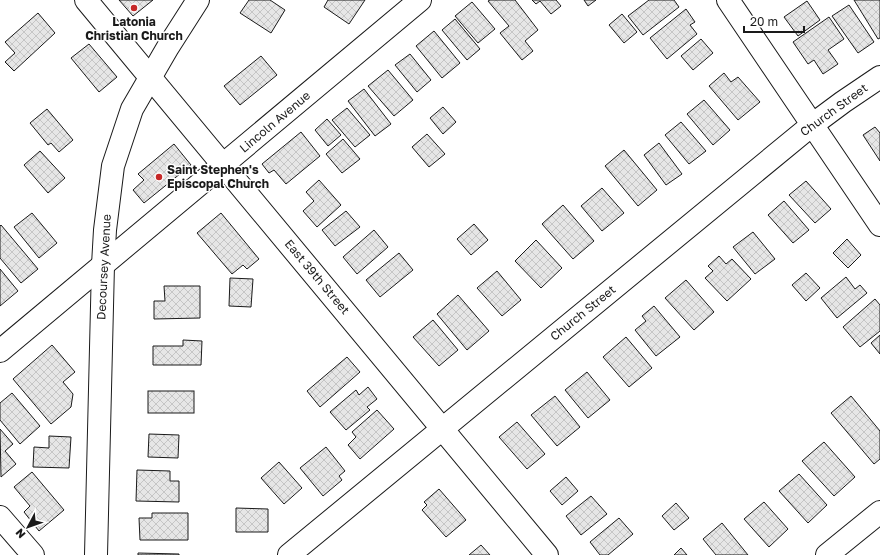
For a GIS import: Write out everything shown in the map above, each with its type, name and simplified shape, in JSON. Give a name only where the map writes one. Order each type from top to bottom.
[{"type":"street","name":"East 39th Street","points":[[86,0],[547,555]]},
{"type":"street","name":"Decoursey Avenue","points":[[96,555],[103,265],[105,230],[113,166],[132,109],[168,47],[198,0]]},
{"type":"street","name":"Lincoln Avenue","points":[[0,351],[420,0]]},
{"type":"street","points":[[728,0],[880,225]]},
{"type":"street","name":"Church Street","points":[[289,555],[812,125],[880,76]]},
{"type":"street","points":[[827,555],[880,512]]},
{"type":"street","points":[[0,517],[33,555]]},
{"type":"building","name":"Latonia Christian Church","points":[[119,0],[153,0],[133,16]]},
{"type":"building","points":[[249,0],[270,0],[285,10],[271,33],[240,13]]},
{"type":"building","points":[[328,0],[365,0],[349,24],[324,7]]},
{"type":"building","points":[[515,0],[538,30],[525,41],[533,51],[522,60],[500,33],[509,26],[488,1]]},
{"type":"building","points":[[532,0],[556,0],[561,6],[551,14],[540,1],[536,4]]},
{"type":"building","points":[[584,0],[596,0],[588,6]]},
{"type":"building","points":[[649,0],[674,0],[679,7],[643,35],[628,16]]},
{"type":"building","points":[[854,0],[880,0],[880,38],[878,39]]},
{"type":"building","points":[[807,1],[820,20],[798,36],[784,17]]},
{"type":"building","points":[[472,2],[495,29],[478,43],[455,16]]},
{"type":"building","points":[[849,5],[874,42],[858,53],[832,16]]},
{"type":"building","points":[[686,9],[695,22],[690,25],[697,34],[667,59],[650,38]]},
{"type":"building","points":[[38,13],[55,33],[14,71],[5,62],[15,53],[5,42]]},
{"type":"building","points":[[622,14],[637,32],[624,43],[609,25]]},
{"type":"building","points":[[829,17],[844,39],[828,50],[838,64],[823,74],[814,60],[808,64],[793,42]]},
{"type":"building","points":[[455,19],[480,49],[467,60],[442,30]]},
{"type":"building","points":[[434,31],[460,63],[442,78],[416,46]]},
{"type":"building","points":[[701,39],[713,53],[693,70],[681,56]]},
{"type":"building","points":[[89,44],[117,77],[99,92],[71,58]]},
{"type":"building","points":[[410,54],[431,80],[417,92],[395,65]]},
{"type":"building","points":[[261,56],[277,75],[240,105],[224,86]]},
{"type":"building","points":[[388,70],[413,100],[394,116],[368,86]]},
{"type":"building","points":[[724,73],[731,82],[738,77],[760,102],[738,120],[709,86]]},
{"type":"building","points":[[364,89],[391,124],[375,136],[348,101]]},
{"type":"building","points":[[704,100],[730,130],[713,145],[687,114]]},
{"type":"building","points":[[443,107],[456,122],[443,134],[430,118]]},
{"type":"building","points":[[347,108],[370,135],[355,147],[332,120]]},
{"type":"building","points":[[47,109],[73,140],[59,152],[51,143],[48,145],[30,123]]},
{"type":"building","points":[[327,119],[341,135],[328,146],[315,130]]},
{"type":"building","points":[[681,122],[706,151],[689,164],[665,135]]},
{"type":"building","points":[[875,127],[880,133],[880,161],[863,135]]},
{"type":"building","points":[[301,132],[320,156],[286,184],[274,170],[269,173],[262,164]]},
{"type":"building","points":[[427,134],[445,154],[429,167],[412,147]]},
{"type":"building","points":[[343,139],[360,159],[342,173],[326,154]]},
{"type":"building","points":[[659,143],[682,174],[666,185],[644,155]]},
{"type":"building","name":"Saint Stephen's Episcopal Church","points":[[174,144],[191,165],[144,203],[133,190],[144,180],[138,174]]},
{"type":"building","points":[[624,150],[657,190],[638,206],[605,166]]},
{"type":"building","points":[[40,151],[65,178],[48,193],[24,165]]},
{"type":"building","points":[[319,180],[341,205],[317,227],[303,211],[314,201],[306,192]]},
{"type":"building","points":[[806,181],[831,209],[815,223],[789,195]]},
{"type":"building","points":[[602,188],[624,213],[602,231],[581,206]]},
{"type":"building","points":[[784,201],[809,230],[793,243],[768,215]]},
{"type":"building","points":[[563,205],[594,241],[573,259],[542,224]]},
{"type":"building","points":[[346,211],[360,227],[335,246],[322,230]]},
{"type":"building","points":[[32,213],[57,243],[39,258],[14,227]]},
{"type":"building","points":[[221,213],[259,259],[247,269],[243,265],[232,274],[197,233]]},
{"type":"building","points":[[474,224],[488,240],[471,255],[457,239]]},
{"type":"building","points":[[1,225],[38,269],[21,283],[0,258]]},
{"type":"building","points":[[374,230],[388,247],[357,274],[343,257]]},
{"type":"building","points":[[753,232],[775,259],[755,274],[733,247]]},
{"type":"building","points":[[847,239],[861,255],[848,268],[833,253]]},
{"type":"building","points":[[536,240],[562,268],[541,288],[515,261]]},
{"type":"building","points":[[399,253],[413,270],[380,297],[366,280]]},
{"type":"building","points":[[719,256],[726,264],[732,259],[751,279],[727,301],[705,278],[713,271],[708,266]]},
{"type":"building","points":[[0,269],[18,291],[0,306]]},
{"type":"building","points":[[497,271],[521,300],[502,316],[477,288]]},
{"type":"building","points":[[806,273],[820,288],[806,301],[792,285]]},
{"type":"building","points":[[846,277],[855,289],[860,285],[867,293],[837,318],[821,298]]},
{"type":"building","points":[[230,278],[253,279],[251,307],[229,306]]},
{"type":"building","points":[[686,280],[714,312],[694,330],[665,298]]},
{"type":"building","points":[[164,286],[200,286],[200,318],[154,319],[154,301],[165,301]]},
{"type":"building","points":[[458,295],[489,331],[467,350],[437,314]]},
{"type":"building","points":[[875,299],[880,305],[880,331],[860,347],[843,327]]},
{"type":"building","points":[[654,306],[680,337],[656,356],[635,330],[646,321],[642,316]]},
{"type":"building","points":[[433,320],[458,350],[439,366],[413,337]]},
{"type":"building","points":[[880,335],[880,354],[871,343]]},
{"type":"building","points":[[626,337],[652,368],[629,387],[603,357]]},
{"type":"building","points":[[183,340],[202,341],[201,365],[153,365],[153,346],[183,346]]},
{"type":"building","points":[[52,345],[75,372],[63,382],[73,394],[71,407],[51,424],[13,379]]},
{"type":"building","points":[[347,357],[360,372],[320,407],[307,391]]},
{"type":"building","points":[[587,372],[610,400],[588,418],[565,390]]},
{"type":"building","points":[[368,387],[377,399],[367,407],[370,410],[346,430],[330,412],[356,390],[359,395]]},
{"type":"building","points":[[148,391],[194,391],[194,413],[148,413]]},
{"type":"building","points":[[12,393],[40,426],[20,444],[0,420],[0,403]]},
{"type":"building","points":[[555,396],[580,427],[557,446],[531,415]]},
{"type":"building","points":[[851,396],[880,431],[880,459],[874,464],[831,413]]},
{"type":"building","points":[[377,410],[394,429],[360,459],[348,445],[356,437],[352,432]]},
{"type":"building","points":[[517,422],[545,454],[527,469],[499,437]]},
{"type":"building","points":[[0,429],[13,444],[5,451],[16,464],[1,477]]},
{"type":"building","points":[[149,434],[179,435],[178,458],[148,457]]},
{"type":"building","points":[[49,436],[71,437],[69,468],[33,467],[34,447],[49,448]]},
{"type":"building","points":[[824,442],[855,477],[834,496],[802,461]]},
{"type":"building","points":[[326,447],[345,471],[339,476],[342,480],[323,496],[300,468]]},
{"type":"building","points":[[279,462],[302,488],[284,504],[261,478]]},
{"type":"building","points":[[137,470],[170,471],[170,481],[179,481],[179,502],[136,501]]},
{"type":"building","points":[[32,472],[64,510],[39,531],[24,512],[30,506],[14,487]]},
{"type":"building","points":[[799,474],[827,505],[808,523],[779,491]]},
{"type":"building","points":[[566,477],[578,491],[562,505],[550,491]]},
{"type":"building","points":[[439,489],[466,520],[446,537],[422,510],[427,505],[424,502]]},
{"type":"building","points":[[591,496],[607,514],[581,535],[566,516]]},
{"type":"building","points":[[764,502],[788,529],[769,547],[744,519]]},
{"type":"building","points":[[676,503],[689,518],[674,530],[662,516]]},
{"type":"building","points":[[236,508],[268,509],[268,532],[236,532]]},
{"type":"building","points":[[152,513],[188,513],[188,540],[140,540],[139,518],[152,518]]},
{"type":"building","points":[[619,518],[633,534],[608,555],[600,555],[590,542]]},
{"type":"building","points":[[722,523],[748,555],[716,555],[703,539]]},
{"type":"building","points":[[481,545],[490,555],[469,555]]},
{"type":"building","points":[[681,548],[687,555],[674,555]]},
{"type":"building","points":[[138,553],[179,554],[179,555],[138,555]]},
{"type":"place","name":"Latonia Christian Church","points":[[134,8]]},
{"type":"place","name":"Saint Stephen's Episcopal Church","points":[[159,177]]}]
